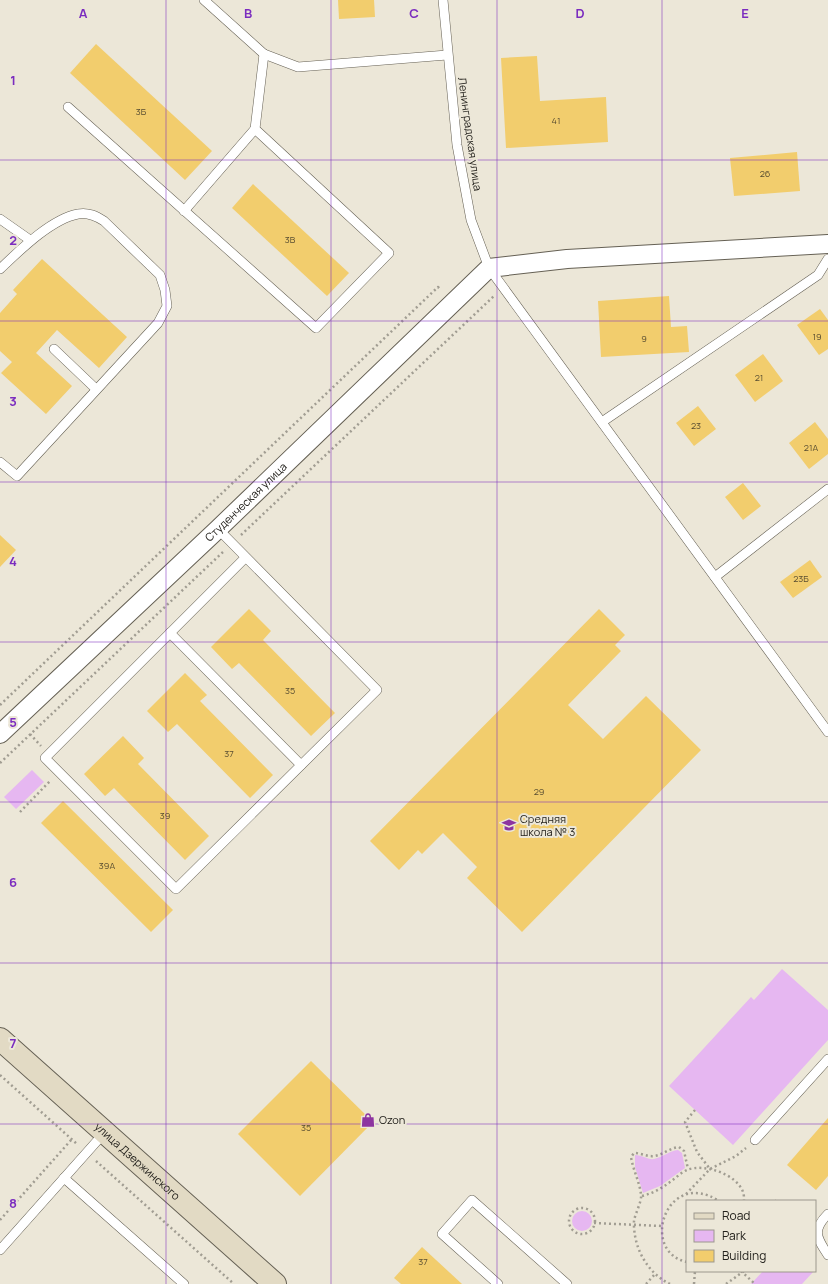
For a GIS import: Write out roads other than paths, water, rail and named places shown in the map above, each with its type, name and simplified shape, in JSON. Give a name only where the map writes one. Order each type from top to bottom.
[{"type":"street","points":[[489,268],[567,259],[828,244]]},
{"type":"street","name":"Студенческая улица","points":[[0,734],[218,529],[489,268]]},
{"type":"street","name":"улица Дзержинского","points":[[0,1039],[275,1284]]},
{"type":"lane","points":[[204,0],[264,54],[298,67],[447,55]]},
{"type":"lane","name":"Ленинградская улица","points":[[444,0],[447,55],[457,145],[471,220],[489,268],[827,728]]},
{"type":"lane","points":[[184,212],[255,129],[264,54]]},
{"type":"lane","points":[[68,107],[184,212],[316,328],[389,253],[255,129]]},
{"type":"lane","points":[[0,269],[30,240],[67,218],[79,214],[93,215],[104,221],[160,275],[165,290],[167,306],[158,323],[17,476],[0,462]]},
{"type":"lane","points":[[0,219],[30,240]]},
{"type":"lane","points":[[602,422],[818,275],[828,259]]},
{"type":"lane","points":[[54,349],[96,389]]},
{"type":"lane","points":[[715,577],[828,488]]},
{"type":"lane","points":[[218,529],[231,544],[246,558],[377,690],[176,889],[45,758],[246,558]]},
{"type":"lane","points":[[170,633],[301,766]]},
{"type":"lane","points":[[755,1140],[828,1059]]},
{"type":"lane","points":[[0,1250],[105,1132]]},
{"type":"lane","points":[[64,1178],[184,1284]]},
{"type":"lane","points":[[498,1284],[442,1234],[472,1200],[567,1284]]},
{"type":"lane","points":[[828,1214],[818,1224],[817,1235],[828,1255]]},
{"type":"place","name":"Средняя школа № 3","points":[[509,825]]},
{"type":"place","name":"Ozon","points":[[368,1120]]}]
